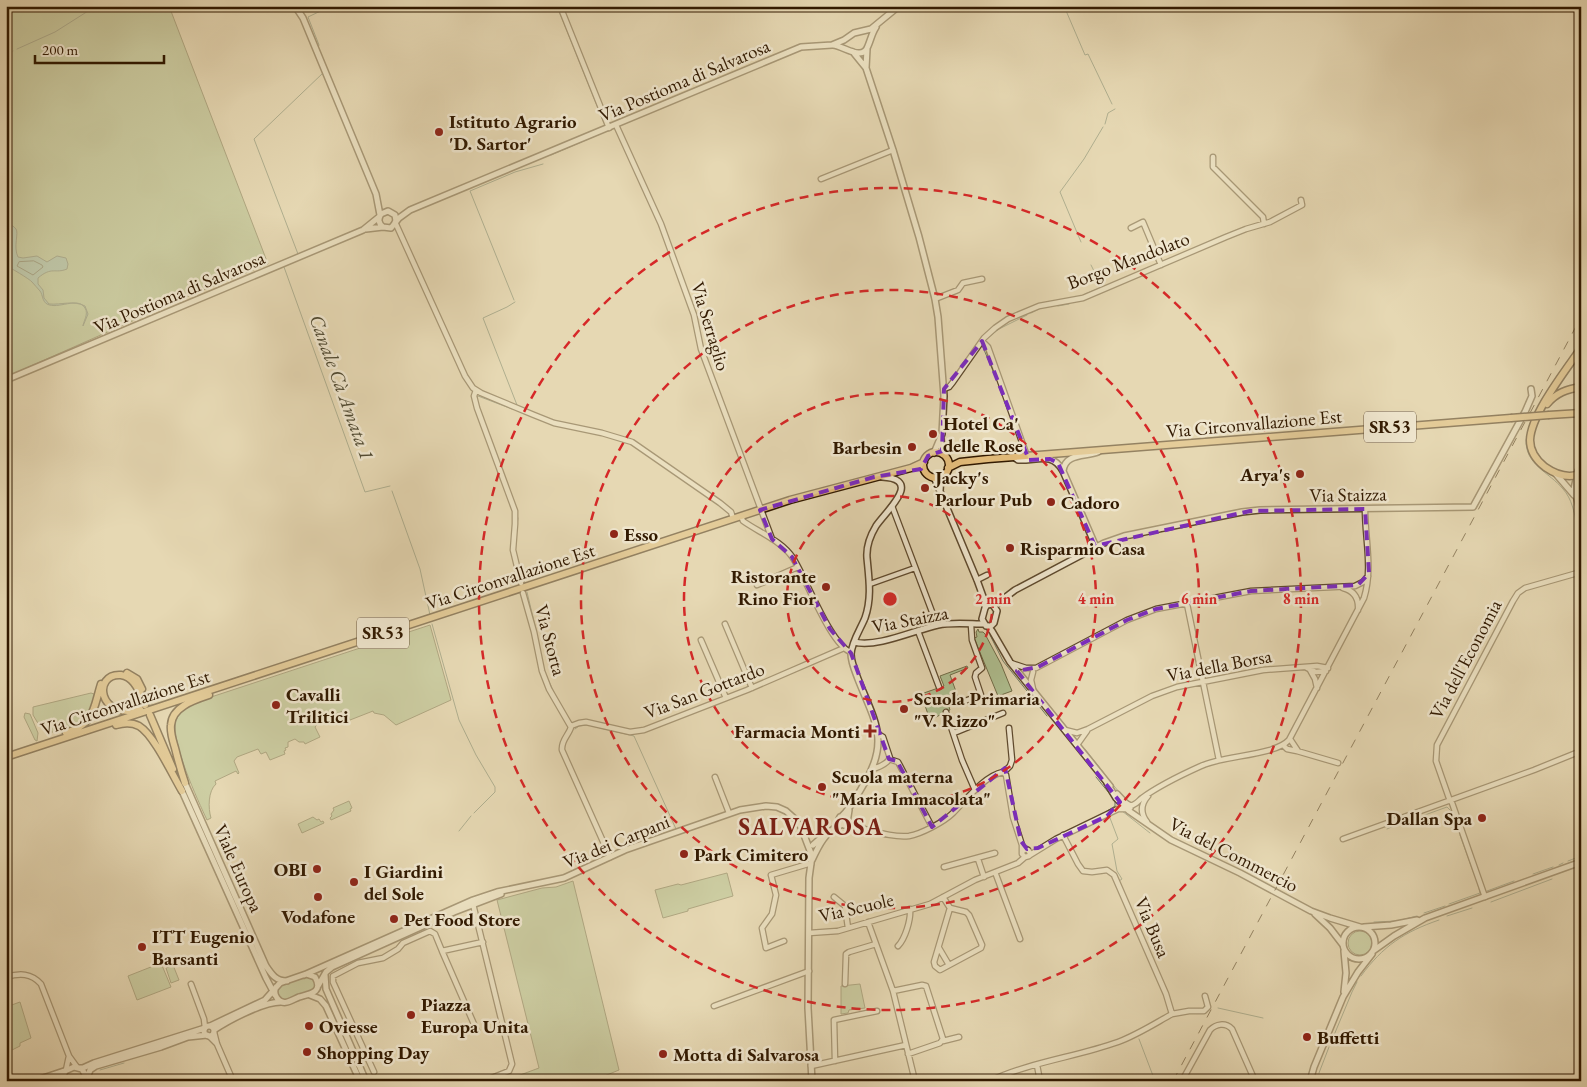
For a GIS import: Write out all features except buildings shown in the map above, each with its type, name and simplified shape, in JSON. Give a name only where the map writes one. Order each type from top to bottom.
[{"type":"main road","points":[[1580,472],[1554,472],[1539,462],[1532,450],[1530,441],[1540,413],[1553,388],[1581,348]]},
{"type":"main road","points":[[1540,413],[1557,394],[1581,387]]},
{"type":"main road","name":"Via Circonvallazione Est","points":[[960,462],[1581,413]]},
{"type":"main road","points":[[1552,415],[1581,416]]},
{"type":"main road","points":[[911,468],[924,462],[934,452],[960,462]]},
{"type":"main road","points":[[944,456],[948,463],[948,468]]},
{"type":"main road","points":[[924,462],[924,470]]},
{"type":"main road","points":[[911,468],[924,470],[927,474],[934,477],[942,476],[948,468],[960,462]]},
{"type":"main road","name":"Via Circonvallazione Est","points":[[6,757],[807,494],[911,468]]},
{"type":"main road","points":[[34,748],[53,737],[78,728],[88,721],[94,710],[102,681],[112,672],[125,672],[135,677],[140,683],[147,704],[128,677],[114,676],[105,684],[103,692],[105,700],[112,707],[124,711],[136,710],[199,693]]},
{"type":"main road","points":[[185,783],[171,730],[174,715],[188,704],[244,679]]},
{"type":"main road","points":[[182,791],[152,714],[185,783]]},
{"type":"main road","points":[[54,741],[88,734],[121,724],[135,724],[151,738],[182,791]]},
{"type":"street","points":[[295,6],[303,18],[318,51],[376,194],[379,203],[380,224],[400,234]]},
{"type":"street","points":[[560,6],[609,128]]},
{"type":"street","name":"Via Postioma di Salvarosa","points":[[390,212],[410,210],[800,48],[832,45],[854,33],[860,33],[877,26],[899,6]]},
{"type":"street","name":"Via Postioma di Salvarosa","points":[[866,68],[868,45],[877,26]]},
{"type":"street","points":[[852,51],[862,53],[868,45],[866,36],[860,33]]},
{"type":"street","points":[[849,37],[848,45],[866,68],[893,150],[935,299],[944,389],[942,438],[944,456]]},
{"type":"street","name":"Via Postioma di Salvarosa","points":[[832,45],[852,51]]},
{"type":"street","name":"Via Serraglio","points":[[616,125],[661,224],[696,322],[701,349],[772,539]]},
{"type":"street","points":[[821,179],[893,150]]},
{"type":"street","points":[[1213,157],[1213,167],[1263,216],[1264,224]]},
{"type":"street","points":[[376,194],[396,217],[400,234],[406,243],[465,376],[476,390],[546,420],[632,442],[720,503],[731,513],[733,518]]},
{"type":"street","name":"Borgo Mandolato","points":[[944,389],[949,387],[982,342],[995,328],[1008,319],[1039,306],[1083,298],[1226,237],[1270,222],[1302,206],[1301,200]]},
{"type":"street","name":"Via Postioma di Salvarosa","points":[[396,222],[410,210]]},
{"type":"street","points":[[380,216],[384,212],[390,212]]},
{"type":"street","name":"Via Postioma di Salvarosa","points":[[6,380],[363,230],[380,216]]},
{"type":"street","points":[[386,228],[392,227],[396,222]]},
{"type":"street","points":[[1132,228],[1143,222],[1161,265]]},
{"type":"street","name":"Via Postioma di Salvarosa","points":[[363,230],[386,228]]},
{"type":"street","points":[[935,299],[958,290],[963,283],[982,279]]},
{"type":"street","points":[[982,342],[988,347],[1027,456]]},
{"type":"street","name":"Via Staizza","points":[[992,605],[1017,589],[1096,547],[1124,536],[1250,510],[1474,507],[1525,412],[1531,398],[1531,389]]},
{"type":"street","name":"Via Storta","points":[[476,390],[474,396],[477,408],[515,511],[513,550],[521,583]]},
{"type":"street","points":[[934,452],[942,438]]},
{"type":"street","points":[[1063,471],[1064,464],[1070,458],[1090,455],[1102,450]]},
{"type":"street","points":[[1014,457],[1018,460],[1052,459],[1057,462],[1063,471],[1096,547]]},
{"type":"street","points":[[1554,472],[1568,486],[1576,498]]},
{"type":"street","points":[[1580,472],[1574,485],[1581,513]]},
{"type":"street","points":[[940,494],[942,476]]},
{"type":"street","points":[[812,1081],[808,1022],[811,862],[813,849],[843,821],[874,767],[878,752],[878,734],[874,718],[853,665],[851,652],[869,605],[868,542],[877,525],[898,498],[901,489],[898,480],[876,477]]},
{"type":"street","points":[[934,477],[982,596],[985,608],[982,620],[986,625],[991,626],[994,623],[1001,601]]},
{"type":"street","points":[[892,506],[937,625]]},
{"type":"street","points":[[1338,763],[1287,750],[1283,745],[1293,735],[1358,611],[1366,592],[1369,573],[1365,508]]},
{"type":"street","points":[[741,516],[743,521],[772,539],[789,554],[798,567],[830,629],[844,648],[851,652]]},
{"type":"street","points":[[757,585],[798,567]]},
{"type":"street","points":[[870,584],[915,568]]},
{"type":"street","name":"Via dell'Economia","points":[[1486,896],[1436,763],[1437,745],[1518,593],[1524,589],[1580,572]]},
{"type":"street","points":[[1021,676],[1033,672],[1038,667],[1137,615],[1156,609],[1255,590],[1355,586],[1364,581],[1369,573]]},
{"type":"street","points":[[976,580],[987,576]]},
{"type":"street","points":[[1355,586],[1362,588],[1366,592]]},
{"type":"street","points":[[1342,588],[1357,594],[1366,592]]},
{"type":"street","points":[[1354,593],[1358,601],[1358,611]]},
{"type":"street","name":"Via Storta","points":[[523,594],[534,632],[542,671],[571,726]]},
{"type":"street","points":[[982,596],[997,611]]},
{"type":"street","points":[[1187,604],[1219,760]]},
{"type":"street","points":[[985,608],[992,605]]},
{"type":"street","name":"Via Staizza","points":[[971,625],[983,615]]},
{"type":"street","name":"Via del Commercio","points":[[994,623],[996,637]]},
{"type":"street","points":[[725,624],[752,688]]},
{"type":"street","name":"Via Staizza","points":[[854,642],[869,643],[898,637],[937,625],[986,625]]},
{"type":"street","points":[[962,702],[981,695],[975,677],[976,673],[982,668],[972,640],[971,625]]},
{"type":"street","name":"Via del Commercio","points":[[986,625],[996,637],[1010,662],[1126,806]]},
{"type":"street","points":[[918,631],[939,687]]},
{"type":"street","points":[[701,640],[726,698]]},
{"type":"street","name":"Via San Gottardo","points":[[571,726],[579,722],[586,722],[630,732],[639,732],[752,688],[844,648]]},
{"type":"street","points":[[1010,662],[1028,668],[1038,667]]},
{"type":"street","name":"Via della Borsa","points":[[1075,743],[1076,735],[1081,732],[1160,692],[1177,687],[1257,670],[1317,666],[1327,670]]},
{"type":"street","name":"Via della Borsa","points":[[1303,667],[1319,673],[1327,670]]},
{"type":"street","points":[[1021,676],[1028,668]]},
{"type":"street","points":[[1310,670],[1316,681],[1316,692]]},
{"type":"street","points":[[1033,672],[1034,692]]},
{"type":"street","points":[[946,712],[962,760],[975,790]]},
{"type":"street","points":[[954,732],[1003,712]]},
{"type":"street","points":[[571,726],[562,744],[562,751],[610,856]]},
{"type":"street","points":[[843,821],[857,827],[904,836],[916,834],[950,816],[975,790],[999,773],[1004,772],[1010,766],[1012,760],[1009,728]]},
{"type":"street","name":"Via della Borsa","points":[[1063,729],[1071,732],[1081,732]]},
{"type":"street","name":"Via della Borsa","points":[[1075,743],[1090,729]]},
{"type":"street","points":[[878,734],[883,737],[889,759]]},
{"type":"street","points":[[1290,739],[1299,752]]},
{"type":"street","name":"Via Scuole","points":[[809,932],[838,931],[930,904],[984,877],[1018,863],[1064,835],[1114,811],[1136,804],[1142,798],[1175,778],[1201,766],[1219,760],[1273,750],[1283,745]]},
{"type":"street","points":[[1343,839],[1451,801],[1581,751]]},
{"type":"street","points":[[874,767],[878,768],[889,759]]},
{"type":"street","points":[[889,759],[898,762],[932,826]]},
{"type":"street","points":[[1004,772],[1013,817],[1026,850],[1023,855],[1027,856]]},
{"type":"street","points":[[715,777],[729,813]]},
{"type":"street","name":"Viale Europa","points":[[185,783],[263,960],[275,978],[280,981],[287,981]]},
{"type":"street","name":"Via del Commercio","points":[[1107,783],[1119,801],[1146,823],[1178,844],[1240,873],[1311,911],[1361,927]]},
{"type":"street","name":"Viale Europa","points":[[182,791],[266,978],[278,1000],[282,1002]]},
{"type":"street","points":[[1146,823],[1142,808],[1144,801],[1151,793]]},
{"type":"street","points":[[1114,811],[1119,801]]},
{"type":"street","name":"Via dei Carpani","points":[[308,995],[314,993],[318,983],[334,966],[491,894],[564,878],[610,856],[729,813],[759,806],[778,808],[788,813],[797,821],[806,840],[813,849]]},
{"type":"street","name":"Via Busa","points":[[1064,835],[1078,864],[1084,871],[1107,870],[1114,876],[1162,985],[1172,1014]]},
{"type":"street","name":"Via Scuole","points":[[1026,850],[1043,847]]},
{"type":"street","points":[[944,868],[978,859],[995,852]]},
{"type":"street","points":[[978,859],[984,877]]},
{"type":"street","points":[[784,940],[766,948],[762,931],[772,914],[776,895],[771,875],[811,862]]},
{"type":"street","points":[[1343,997],[1346,973],[1344,937],[1353,928],[1391,925],[1425,918],[1581,862]]},
{"type":"street","points":[[997,872],[1020,939]]},
{"type":"street","name":"Via dei Carpani","points":[[274,991],[280,983],[304,975],[456,906],[471,904],[511,890]]},
{"type":"street","points":[[834,897],[845,906],[848,928]]},
{"type":"street","points":[[943,897],[950,908],[966,912],[969,915],[982,948],[940,970],[935,966],[934,962],[950,908]]},
{"type":"street","points":[[471,904],[483,942],[512,1064],[512,1068],[509,1071],[484,1081]]},
{"type":"street","name":"Via dei Carpani","points":[[433,922],[437,918],[457,909],[456,906]]},
{"type":"street","name":"Via Scuole","points":[[898,946],[902,942],[910,910]]},
{"type":"street","name":"Via del Commercio","points":[[1311,911],[1330,928],[1344,947]]},
{"type":"street","points":[[1344,947],[1349,955],[1354,958],[1364,958],[1394,936],[1425,918]]},
{"type":"street","points":[[868,922],[893,991],[914,1079],[901,1081]]},
{"type":"street","points":[[1310,1081],[1343,997],[1376,946],[1375,937],[1370,930],[1361,927]]},
{"type":"street","points":[[374,1072],[336,989],[333,976],[358,963],[383,958],[403,944],[430,932],[434,934],[477,1030]]},
{"type":"street","points":[[442,951],[483,942]]},
{"type":"street","points":[[845,984],[846,954],[876,944]]},
{"type":"street","points":[[939,948],[949,965]]},
{"type":"street","points":[[714,1006],[809,971]]},
{"type":"street","points":[[326,973],[324,982],[326,989],[366,1081]]},
{"type":"street","points":[[6,977],[23,974],[33,977],[41,984],[69,1054],[78,1067],[85,1072],[87,1079]]},
{"type":"street","points":[[304,975],[312,975],[326,989]]},
{"type":"street","points":[[266,978],[270,991],[267,998]]},
{"type":"street","points":[[191,984],[204,1019],[210,1028],[233,1081]]},
{"type":"street","points":[[893,991],[922,985],[926,987],[943,1041]]},
{"type":"street","points":[[217,1044],[204,1032],[267,998],[274,991]]},
{"type":"street","points":[[87,1079],[90,1071],[95,1066],[210,1028],[267,1004],[287,1002],[308,995],[317,997],[323,1002],[359,1081]]},
{"type":"street","points":[[990,1081],[1006,1074],[1119,1042],[1136,1035],[1172,1014],[1189,1011],[1204,1012],[1208,1007],[1206,996]]},
{"type":"street","points":[[835,1061],[834,1020],[877,1011]]},
{"type":"street","points":[[1182,1081],[1210,1030],[1214,1026],[1224,1024],[1232,1029],[1255,1081]]},
{"type":"street","points":[[34,1081],[70,1068],[83,1068],[94,1063],[188,1037],[208,1036]]},
{"type":"street","points":[[908,1054],[959,1037]]},
{"type":"street","points":[[811,1066],[906,1045]]},
{"type":"street","points":[[47,1081],[53,1079],[61,1081],[69,1060],[69,1054]]},
{"type":"street","points":[[1037,1065],[1040,1081]]},
{"type":"street","points":[[1006,1074],[1007,1081]]},
{"type":"highlighted area","points":[[982,341],[1029,460],[1050,459],[1058,463],[1095,546],[1250,511],[1365,509],[1369,573],[1358,585],[1251,591],[1156,609],[1127,620],[1038,667],[1017,671],[1120,802],[1107,816],[1038,848],[1027,849],[1021,841],[1005,768],[932,827],[897,761],[889,759],[851,653],[830,629],[792,557],[772,539],[760,510],[874,477],[921,469],[928,456],[942,451],[944,389]]},
{"type":"shaded area","points":[[6,6],[169,6],[268,264],[191,295],[6,377]]},
{"type":"shaded area","points":[[430,625],[451,700],[396,725],[384,715],[374,713],[373,711],[350,720],[346,712],[343,711],[320,721],[315,727],[320,737],[305,744],[295,739],[288,742],[288,747],[284,751],[285,754],[270,760],[266,752],[261,754],[258,749],[237,757],[234,761],[239,773],[236,771],[215,781],[216,784],[211,791],[209,800],[211,818],[207,820],[186,770],[177,742],[176,721],[182,711],[199,701]]},
{"type":"shaded area","points":[[978,629],[979,632],[985,634],[1001,664],[1012,691],[998,696],[974,638],[977,637],[976,632]]},
{"type":"shaded area","points":[[967,666],[968,668],[950,675],[958,697],[947,701],[950,710],[930,720],[921,694],[944,686],[940,676]]},
{"type":"shaded area","points":[[91,693],[95,697],[93,709],[81,723],[57,732],[48,732],[39,725],[33,715],[33,707]]},
{"type":"shaded area","points":[[25,713],[30,714],[38,733],[37,741],[24,717]]},
{"type":"shaded area","points":[[349,801],[352,808],[350,809],[351,811],[331,820],[333,808]]},
{"type":"shaded area","points":[[313,817],[324,823],[302,833],[298,824]]},
{"type":"shaded area","points":[[727,873],[733,896],[663,918],[655,890]]},
{"type":"shaded area","points":[[573,881],[619,1070],[592,1081],[504,1081],[539,1068],[497,900],[542,888],[556,887]]},
{"type":"shaded area","points":[[1360,931],[1369,934],[1372,943],[1369,952],[1360,955],[1351,952],[1348,943],[1351,934]]},
{"type":"shaded area","points":[[161,963],[171,987],[137,1000],[128,976]]},
{"type":"shaded area","points":[[173,965],[179,980],[171,983],[166,968]]},
{"type":"shaded area","points":[[307,977],[314,982],[312,991],[288,999],[282,999],[277,993],[279,986]]},
{"type":"shaded area","points":[[860,984],[865,1008],[849,1010],[848,1013],[841,1014],[841,986]]},
{"type":"shaded area","points":[[20,1002],[31,1038],[20,1043],[20,1046],[6,1055],[6,1007]]},
{"type":"water","points":[[6,222],[17,231],[16,249],[18,257],[37,256],[47,262],[57,256],[66,258],[67,269],[50,271],[43,274],[38,278],[38,284],[49,304],[73,303],[57,305],[47,304],[40,291],[31,281],[6,266]]},
{"type":"water","points":[[82,305],[85,306],[88,314],[83,326],[86,310]]},
{"type":"waterway","points":[[17,49],[55,32],[96,6]]},
{"type":"waterway","name":"Canale Cà Amata 1","points":[[318,48],[319,45],[308,17],[331,6]]},
{"type":"waterway","points":[[557,6],[604,123]]},
{"type":"waterway","points":[[1064,6],[1085,55],[1088,54],[1112,104]]},
{"type":"waterway","points":[[6,54],[13,51]]},
{"type":"waterway","name":"Canale Cà Amata 1","points":[[298,254],[254,139],[323,73]]},
{"type":"waterway","points":[[1105,124],[1108,113],[1115,109]]},
{"type":"waterway","points":[[1081,242],[1060,192],[1084,159],[1103,127]]},
{"type":"waterway","points":[[551,155],[607,131]]},
{"type":"waterway","points":[[514,300],[470,191],[515,172],[543,164]]},
{"type":"waterway","name":"Canale Cà Amata 1","points":[[282,261],[294,256]]},
{"type":"waterway","points":[[1085,294],[1102,287],[1091,265]]},
{"type":"waterway","name":"Canale Cà Amata 1","points":[[284,267],[365,492],[390,486]]},
{"type":"waterway","points":[[515,302],[483,318],[517,405]]},
{"type":"waterway","points":[[1058,306],[1069,304]]},
{"type":"waterway","points":[[1045,307],[1051,306]]},
{"type":"waterway","points":[[1031,313],[1041,308]]},
{"type":"waterway","points":[[990,336],[999,329],[1027,315]]},
{"type":"waterway","points":[[982,345],[1004,397]]},
{"type":"waterway","points":[[477,398],[478,396],[512,409]]},
{"type":"waterway","points":[[1526,440],[1529,456],[1569,497],[1577,525]]},
{"type":"waterway","name":"Canale Cà Amata 1","points":[[392,491],[420,569],[430,615]]},
{"type":"waterway","points":[[516,533],[518,518]]},
{"type":"waterway","points":[[515,547],[516,555]]},
{"type":"waterway","points":[[521,573],[525,583]]},
{"type":"waterway","points":[[527,592],[536,630]]},
{"type":"waterway","name":"Canale Cà Amata 1","points":[[432,624],[459,720],[476,755],[495,787],[495,792],[474,813]]},
{"type":"waterway","points":[[990,635],[1003,661],[1047,716]]},
{"type":"waterway","points":[[546,675],[558,701]]},
{"type":"waterway","points":[[575,729],[579,726],[588,725]]},
{"type":"waterway","points":[[592,726],[634,736],[676,829]]},
{"type":"waterway","points":[[1085,749],[1104,773]]},
{"type":"waterway","points":[[1096,777],[1113,798]]},
{"type":"waterway","points":[[1110,781],[1119,792]]},
{"type":"waterway","points":[[1107,811],[1115,806],[1115,801]]},
{"type":"waterway","points":[[1411,820],[1447,807],[1451,811],[1456,826]]},
{"type":"waterway","points":[[1122,811],[1150,833]]},
{"type":"waterway","name":"Canale Cà Amata 1","points":[[459,831],[471,816]]},
{"type":"waterway","points":[[1110,818],[1118,839],[1112,844],[1117,871],[1122,879],[1119,881]]},
{"type":"waterway","points":[[1387,829],[1401,823]]},
{"type":"waterway","points":[[1460,835],[1474,874]]},
{"type":"waterway","points":[[1568,861],[1581,856]]},
{"type":"waterway","points":[[1559,865],[1563,863]]},
{"type":"waterway","points":[[1533,874],[1553,867]]},
{"type":"waterway","points":[[1491,902],[1552,879]]},
{"type":"waterway","points":[[1477,880],[1480,893]]},
{"type":"waterway","points":[[1487,891],[1514,881]]},
{"type":"waterway","points":[[1449,904],[1480,893]]},
{"type":"waterway","points":[[1424,913],[1445,906]]},
{"type":"waterway","points":[[1447,916],[1472,908]]},
{"type":"waterway","points":[[1374,922],[1397,921],[1417,916]]},
{"type":"waterway","points":[[1361,976],[1369,965],[1395,941],[1439,920]]},
{"type":"waterway","points":[[1332,1040],[1357,982]]},
{"type":"waterway","points":[[1218,1008],[1263,1018]]},
{"type":"waterway","points":[[1139,1039],[1155,1081]]},
{"type":"waterway","points":[[1319,1073],[1329,1047]]},
{"type":"waterway","points":[[100,1070],[124,1063]]},
{"type":"tunnel","points":[[149,703],[153,714]]},
{"type":"railway","points":[[1530,413],[1581,317]]},
{"type":"railway","points":[[1173,1081],[1525,422]]},
{"type":"place","name":"Istituto Agrario 'D. Sartor'","points":[[439,132]]},
{"type":"place","name":"Hotel Ca' delle Rose","points":[[933,434]]},
{"type":"place","name":"Barbesin","points":[[912,447]]},
{"type":"place","name":"Arya's","points":[[1300,474]]},
{"type":"place","name":"Jacky's Parlour Pub","points":[[925,488]]},
{"type":"place","name":"Cadoro","points":[[1051,502]]},
{"type":"place","name":"Esso","points":[[614,534]]},
{"type":"place","name":"Risparmio Casa","points":[[1010,548]]},
{"type":"place","name":"Ristorante Rino Fior","points":[[826,587]]},
{"type":"place","name":"Cavalli Trilitici","points":[[276,705]]},
{"type":"place","name":"Scuola Primaria \"V. Rizzo\"","points":[[904,709]]},
{"type":"place","name":"Farmacia Monti","points":[[870,731]]},
{"type":"place","name":"Scuola materna \"Maria Immacolata\"","points":[[822,787]]},
{"type":"place","name":"Dallan Spa","points":[[1482,818]]},
{"type":"place","name":"Park Cimitero","points":[[684,854]]},
{"type":"place","name":"OBI","points":[[317,869]]},
{"type":"place","name":"I Giardini del Sole","points":[[354,882]]},
{"type":"place","name":"Vodafone","points":[[318,897]]},
{"type":"place","name":"Pet Food Store","points":[[394,919]]},
{"type":"place","name":"ITT Eugenio Barsanti","points":[[142,947]]},
{"type":"place","name":"Piazza Europa Unita","points":[[411,1015]]},
{"type":"place","name":"Oviesse","points":[[309,1026]]},
{"type":"place","name":"Buffetti","points":[[1307,1037]]},
{"type":"place","name":"Shopping Day","points":[[307,1052]]},
{"type":"place","name":"Motta di Salvarosa","points":[[663,1054]]},
{"type":"district","name":"SALVAROSA","points":[[811,827]]}]
